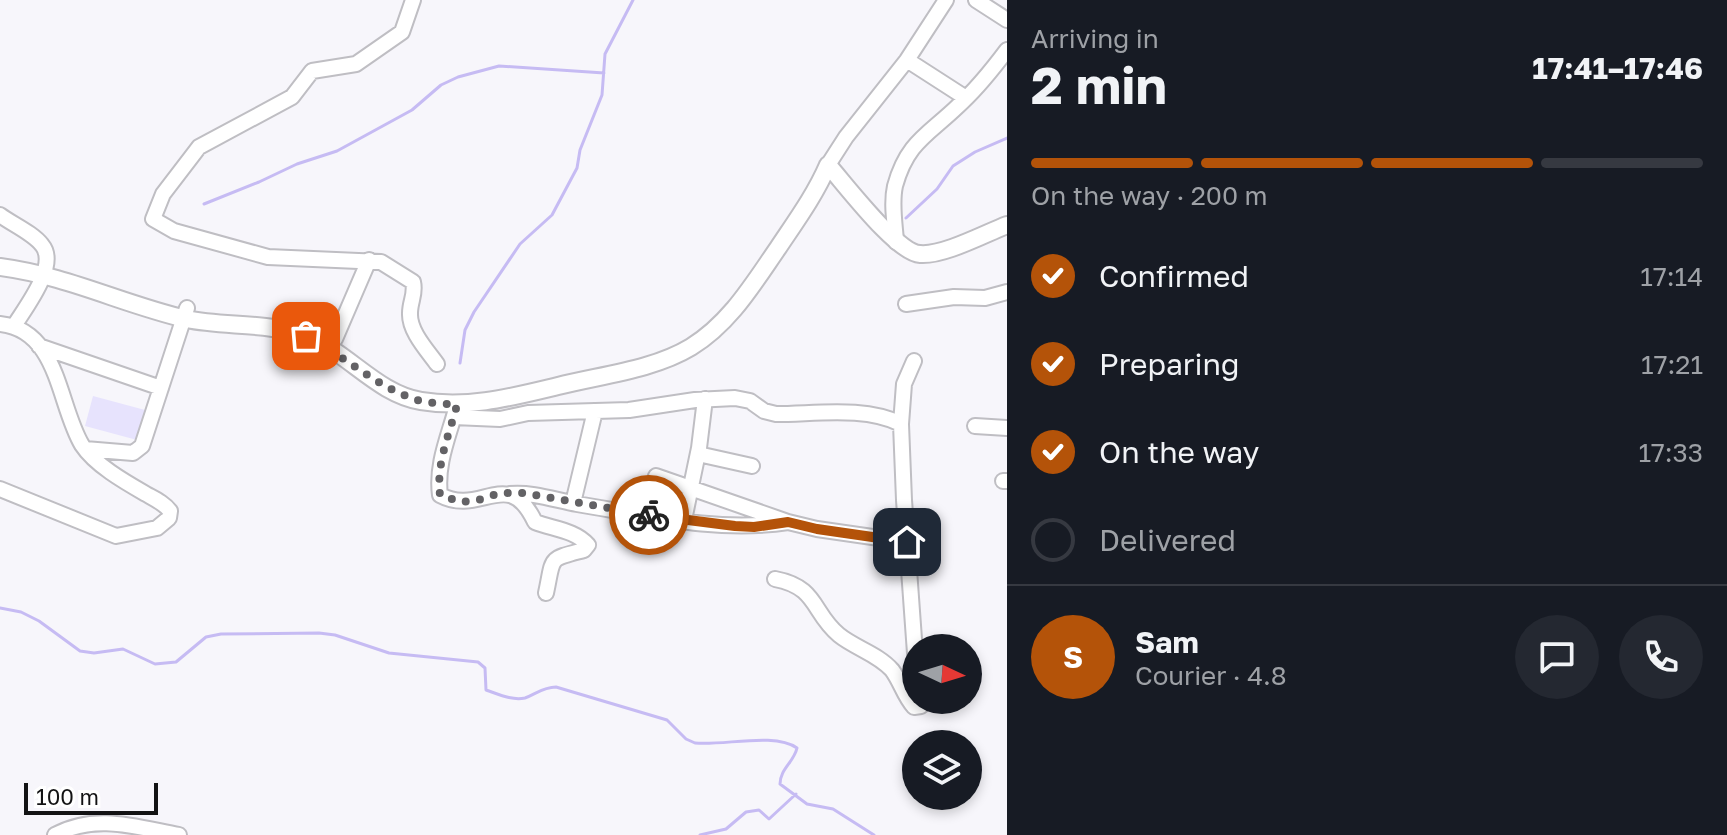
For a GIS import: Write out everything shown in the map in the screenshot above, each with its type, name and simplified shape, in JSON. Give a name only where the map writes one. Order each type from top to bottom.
[{"type":"main road","points":[[828,165],[896,242],[910,252],[922,255],[952,247],[1007,225]]},
{"type":"main road","points":[[186,313],[280,319],[310,326],[335,339],[390,377],[420,391],[457,394],[491,391],[658,351],[685,339],[728,301],[807,186],[828,165]]},
{"type":"main road","points":[[0,267],[76,272],[225,326],[278,329],[306,336],[330,348],[385,386],[417,400],[456,411],[662,361],[691,347],[737,308],[817,190],[828,165]]},
{"type":"main road","points":[[0,257],[45,270]]},
{"type":"street","points":[[413,0],[402,32],[356,64],[312,71],[292,97],[199,147],[163,194],[153,219],[174,231],[268,257],[381,262],[413,282],[416,292],[409,314],[413,329],[437,364]]},
{"type":"street","points":[[828,165],[846,137],[907,60],[946,0]]},
{"type":"street","points":[[976,0],[1007,20]]},
{"type":"street","points":[[896,242],[893,203],[906,157],[919,138],[985,79],[1007,50]]},
{"type":"street","points":[[907,60],[966,98]]},
{"type":"street","points":[[0,215],[43,245],[45,270],[7,325],[39,346],[161,388]]},
{"type":"street","points":[[335,339],[369,260]]},
{"type":"street","points":[[906,304],[954,297],[985,298],[1007,292]]},
{"type":"street","points":[[85,449],[133,453],[142,446],[186,313]]},
{"type":"street","points":[[0,489],[107,535],[125,536],[157,528],[169,518],[170,511],[165,504],[142,492],[85,449],[76,435],[54,369],[39,346]]},
{"type":"street","points":[[914,361],[904,384],[901,424],[914,634]]},
{"type":"street","points":[[788,522],[754,527],[684,520],[524,493],[500,493],[461,502],[440,495],[438,479],[456,411],[500,419],[528,413],[629,410],[735,398],[750,401],[764,411],[776,414],[869,414],[886,416],[901,424]]},
{"type":"street","points":[[684,520],[698,454],[705,399]]},
{"type":"street","points":[[573,503],[595,411]]},
{"type":"street","points":[[975,426],[1007,428]]},
{"type":"street","points":[[698,454],[752,466]]},
{"type":"street","points":[[656,476],[788,522],[907,542]]},
{"type":"street","points":[[510,494],[529,510],[535,522],[569,532],[588,545],[584,550],[558,556],[552,561],[546,593]]},
{"type":"street","points":[[775,579],[804,590],[837,634],[890,667],[902,687]]},
{"type":"street","points":[[55,835],[86,822],[114,823],[179,835]]},
{"type":"shaded area","points":[[93,396],[145,410],[137,440],[85,426]]},
{"type":"waterway","points":[[460,363],[465,330],[474,312],[520,244],[552,215],[577,168],[580,150],[602,95],[605,54],[633,0]]},
{"type":"waterway","points":[[204,204],[297,164],[337,151],[412,110],[441,85],[458,77],[499,66],[604,73]]},
{"type":"waterway","points":[[906,218],[937,189],[953,166],[1007,138]]},
{"type":"waterway","points":[[0,608],[21,612],[39,621],[80,651],[94,653],[123,649],[155,664],[176,662],[206,637],[221,634],[319,633],[335,635],[389,653],[478,662],[485,668],[486,690],[505,697],[525,698],[543,689],[556,687],[667,720],[686,739],[695,743],[762,740],[787,743],[797,748],[782,774],[780,784],[807,804],[833,809],[874,835]]},
{"type":"waterway","points":[[700,835],[726,829],[746,812],[759,810],[769,819],[796,794]]},
{"type":"way so far","points":[[306,336],[330,348],[385,386],[417,400],[457,405],[438,479],[440,495],[447,499],[461,502],[500,493],[524,493],[649,515]]},
{"type":"route","points":[[649,515],[754,527],[788,522],[907,542]]}]
